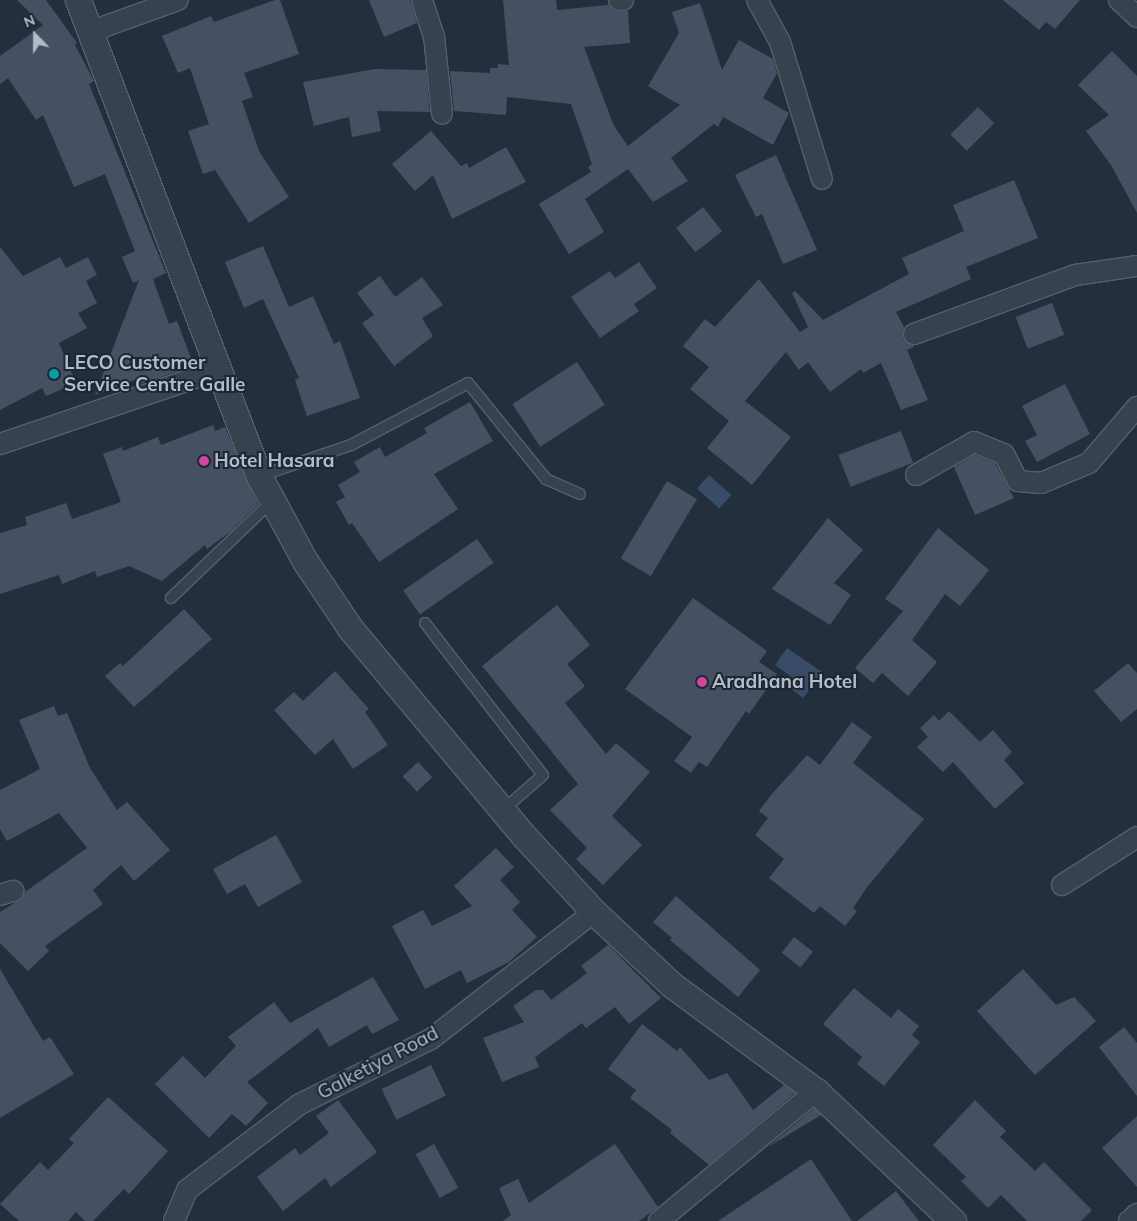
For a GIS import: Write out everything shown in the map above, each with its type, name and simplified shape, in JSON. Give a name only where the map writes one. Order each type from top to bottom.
[{"type":"street","points":[[78,0],[92,31],[259,476],[271,502],[350,628],[504,809],[524,836],[594,912],[672,985],[816,1091],[953,1221]]},
{"type":"street","points":[[92,31],[178,0]]},
{"type":"street","points":[[422,0],[434,36],[442,114]]},
{"type":"street","points":[[757,0],[780,42],[822,179]]},
{"type":"street","points":[[1119,0],[1137,17]]},
{"type":"street","points":[[914,334],[1075,275],[1137,266]]},
{"type":"street","points":[[0,444],[219,370]]},
{"type":"street","points":[[916,475],[974,442],[1004,454],[1018,481],[1041,483],[1089,463],[1137,407]]},
{"type":"street","points":[[1062,885],[1137,837]]},
{"type":"street","name":"Galketiya Road","points":[[174,1221],[187,1190],[300,1104],[431,1039],[594,912]]},
{"type":"street","points":[[659,1221],[816,1091]]},
{"type":"street","points":[[1129,1221],[1137,1214]]},
{"type":"lane","points":[[259,476],[351,445],[468,383],[546,479],[580,494]]},
{"type":"lane","points":[[171,598],[271,502]]},
{"type":"lane","points":[[425,624],[542,774],[504,809]]},
{"type":"water","points":[[709,475],[731,495],[719,508],[697,488]]},
{"type":"water","points":[[787,648],[822,672],[803,698],[791,689],[796,680],[775,665]]},
{"type":"building","points":[[17,0],[46,0],[77,43],[75,45],[94,81],[89,84],[166,273],[153,279],[169,324],[177,321],[194,366],[140,384],[137,379],[95,395],[139,280],[133,283],[122,257],[135,251],[105,174],[74,187],[43,115],[36,120],[8,78],[0,84],[0,56],[43,25]]},
{"type":"building","points":[[275,0],[280,0],[299,54],[244,73],[253,97],[242,101],[259,151],[289,197],[249,223],[215,170],[203,174],[188,131],[209,124],[190,68],[178,73],[162,36],[211,16],[214,22]]},
{"type":"building","points":[[369,0],[410,0],[417,23],[384,37]]},
{"type":"building","points":[[503,0],[556,0],[557,10],[608,5],[614,10],[628,11],[630,43],[584,47],[614,126],[628,146],[680,105],[648,86],[679,33],[672,12],[700,3],[722,70],[739,40],[773,59],[777,73],[763,98],[789,113],[773,145],[723,117],[718,127],[714,124],[671,158],[688,181],[653,202],[628,169],[585,199],[604,232],[569,254],[539,204],[591,172],[588,167],[592,164],[571,104],[507,97],[506,115],[454,111],[450,71],[490,73],[490,68],[498,68],[498,64],[509,65]]},
{"type":"building","points":[[1003,0],[1080,0],[1055,29],[1046,22],[1039,30]]},
{"type":"building","points":[[1112,51],[1137,76],[1137,213],[1111,165],[1086,131],[1109,115],[1078,85]]},
{"type":"building","points":[[375,69],[426,70],[430,112],[377,111],[381,131],[352,137],[349,117],[314,126],[303,82]]},
{"type":"building","points":[[978,107],[994,123],[967,151],[950,135]]},
{"type":"building","points":[[431,131],[461,166],[467,163],[469,168],[506,147],[526,182],[452,219],[433,175],[415,191],[392,164]]},
{"type":"building","points":[[776,155],[817,250],[783,264],[762,214],[756,217],[735,175]]},
{"type":"building","points":[[1014,180],[1038,238],[966,267],[971,279],[896,312],[904,327],[903,339],[915,346],[907,350],[928,400],[901,410],[881,363],[863,373],[861,369],[830,392],[808,362],[799,370],[786,352],[745,401],[791,437],[752,485],[707,448],[729,421],[690,389],[709,367],[683,346],[705,319],[715,327],[759,279],[800,332],[808,327],[792,293],[795,291],[823,320],[909,274],[902,258],[964,231],[953,205]]},
{"type":"building","points":[[703,207],[722,231],[695,252],[676,228]]},
{"type":"building","points":[[263,246],[289,307],[313,296],[334,344],[340,341],[360,398],[307,416],[295,380],[299,378],[263,299],[244,308],[225,262]]},
{"type":"building","points":[[0,247],[23,276],[60,257],[66,268],[88,257],[97,275],[86,281],[97,303],[78,313],[87,328],[59,343],[76,383],[46,396],[42,388],[0,410]]},
{"type":"building","points":[[639,262],[657,288],[634,304],[639,311],[600,338],[571,297],[610,271],[615,278]]},
{"type":"building","points":[[380,276],[395,297],[422,277],[443,305],[422,318],[433,336],[394,366],[362,323],[374,315],[357,293]]},
{"type":"building","points":[[1052,303],[1064,335],[1028,349],[1016,317]]},
{"type":"building","points":[[577,362],[605,405],[540,447],[512,404]]},
{"type":"building","points":[[1065,384],[1090,434],[1037,462],[1025,441],[1037,435],[1022,406]]},
{"type":"building","points":[[470,402],[493,441],[434,474],[458,509],[379,562],[352,523],[349,525],[336,502],[345,497],[338,485],[360,472],[354,462],[380,447],[385,457],[427,433],[424,428]]},
{"type":"building","points":[[213,425],[215,431],[225,427],[258,505],[230,532],[207,549],[205,545],[162,581],[129,566],[97,577],[95,571],[62,584],[59,575],[0,594],[0,533],[27,525],[25,517],[66,503],[72,519],[121,502],[103,454],[122,447],[123,451],[158,437],[161,445]]},
{"type":"building","points":[[901,431],[913,463],[851,487],[838,455]]},
{"type":"building","points":[[975,455],[995,463],[1014,498],[975,515],[954,467]]},
{"type":"building","points":[[667,481],[697,499],[651,576],[621,558]]},
{"type":"building","points":[[828,518],[863,550],[834,583],[851,595],[830,625],[772,589]]},
{"type":"building","points":[[938,528],[989,570],[960,606],[945,594],[912,640],[937,662],[908,696],[882,673],[873,683],[855,668],[903,611],[885,599]]},
{"type":"building","points":[[477,539],[494,563],[420,614],[403,591]]},
{"type":"building","name":"Aradhana Hotel","points":[[693,598],[767,651],[759,662],[777,674],[749,714],[746,711],[707,767],[699,762],[691,773],[674,761],[692,737],[625,689]]},
{"type":"building","points":[[557,605],[590,645],[567,664],[585,686],[565,703],[606,754],[616,743],[650,772],[612,816],[642,845],[603,885],[576,859],[587,848],[550,810],[578,784],[482,666]]},
{"type":"building","points":[[184,609],[212,639],[134,707],[105,676],[120,663],[123,666]]},
{"type":"building","points":[[1128,663],[1137,673],[1137,709],[1121,722],[1094,691]]},
{"type":"building","points":[[335,671],[369,709],[365,712],[388,745],[353,769],[333,739],[315,755],[274,710],[294,692],[303,701]]},
{"type":"building","points":[[54,706],[58,716],[67,713],[90,768],[117,810],[127,802],[170,850],[134,881],[121,865],[93,890],[103,904],[45,946],[49,951],[28,971],[0,943],[0,912],[21,899],[25,892],[87,848],[59,813],[7,841],[0,829],[0,790],[40,769],[19,720]]},
{"type":"building","points":[[949,711],[980,742],[993,730],[1012,752],[1004,760],[1024,783],[995,809],[953,762],[943,772],[917,747],[928,737],[920,728],[934,715],[939,721]]},
{"type":"building","points":[[852,722],[872,737],[853,763],[924,819],[868,886],[853,908],[857,911],[845,926],[820,906],[814,913],[769,878],[784,859],[755,835],[768,818],[759,811],[771,795],[807,755],[820,765]]},
{"type":"building","points":[[418,762],[432,777],[417,792],[403,776]]},
{"type":"building","points":[[276,835],[302,882],[258,907],[245,884],[227,894],[213,869]]},
{"type":"building","points":[[496,848],[514,867],[500,880],[520,902],[512,910],[537,937],[509,962],[467,983],[461,970],[425,989],[392,926],[423,910],[432,926],[472,906],[454,886]]},
{"type":"building","points":[[676,896],[760,970],[738,997],[670,940],[672,938],[653,922]]},
{"type":"building","points":[[794,937],[813,952],[801,968],[782,953]]},
{"type":"building","points":[[608,945],[661,998],[629,1024],[615,1007],[586,1028],[582,1023],[535,1057],[539,1067],[502,1082],[483,1038],[524,1022],[513,1006],[536,990],[543,990],[551,1000],[587,973],[581,966]]},
{"type":"building","points":[[0,969],[43,1041],[50,1037],[74,1074],[0,1118]]},
{"type":"building","points":[[1023,969],[1056,1005],[1074,997],[1096,1021],[1035,1075],[977,1011]]},
{"type":"building","points":[[373,977],[399,1020],[372,1034],[367,1025],[329,1047],[318,1028],[247,1082],[268,1103],[246,1126],[232,1114],[209,1138],[155,1084],[183,1056],[205,1078],[236,1046],[228,1037],[274,1002],[290,1023]]},
{"type":"building","points":[[854,988],[891,1018],[898,1009],[919,1026],[912,1035],[920,1042],[884,1086],[857,1064],[862,1057],[823,1024]]},
{"type":"building","points":[[642,1024],[677,1051],[680,1047],[709,1080],[727,1073],[753,1110],[784,1085],[795,1093],[709,1165],[670,1133],[672,1130],[630,1098],[636,1090],[608,1069]]},
{"type":"building","points":[[1124,1027],[1137,1043],[1137,1096],[1099,1047]]},
{"type":"building","points":[[431,1065],[446,1096],[396,1120],[382,1089]]},
{"type":"building","points":[[108,1097],[168,1151],[129,1194],[124,1189],[93,1221],[85,1221],[76,1212],[68,1221],[19,1221],[0,1204],[40,1162],[48,1170],[74,1143],[69,1139]]},
{"type":"building","points":[[338,1100],[377,1152],[331,1187],[325,1178],[283,1211],[257,1177],[295,1148],[300,1155],[329,1133],[316,1116]]},
{"type":"building","points":[[975,1100],[1006,1131],[1000,1137],[1035,1171],[1044,1162],[1092,1210],[1081,1221],[1027,1221],[1001,1195],[988,1208],[961,1181],[966,1177],[933,1145]]},
{"type":"building","points":[[814,1108],[821,1115],[768,1147]]},
{"type":"building","points":[[1137,1116],[1137,1187],[1102,1148]]},
{"type":"building","points":[[434,1144],[458,1188],[440,1198],[416,1154]]},
{"type":"building","points":[[615,1144],[658,1207],[639,1221],[503,1221],[511,1215],[499,1188],[518,1179],[529,1203]]},
{"type":"building","points":[[811,1159],[852,1221],[718,1221]]},
{"type":"building","points":[[896,1191],[919,1221],[857,1221]]},
{"type":"place","name":"LECO Customer Service Centre Galle","points":[[54,374]]},
{"type":"place","name":"Hotel Hasara","points":[[204,461]]},
{"type":"place","name":"Aradhana Hotel","points":[[702,682]]}]
